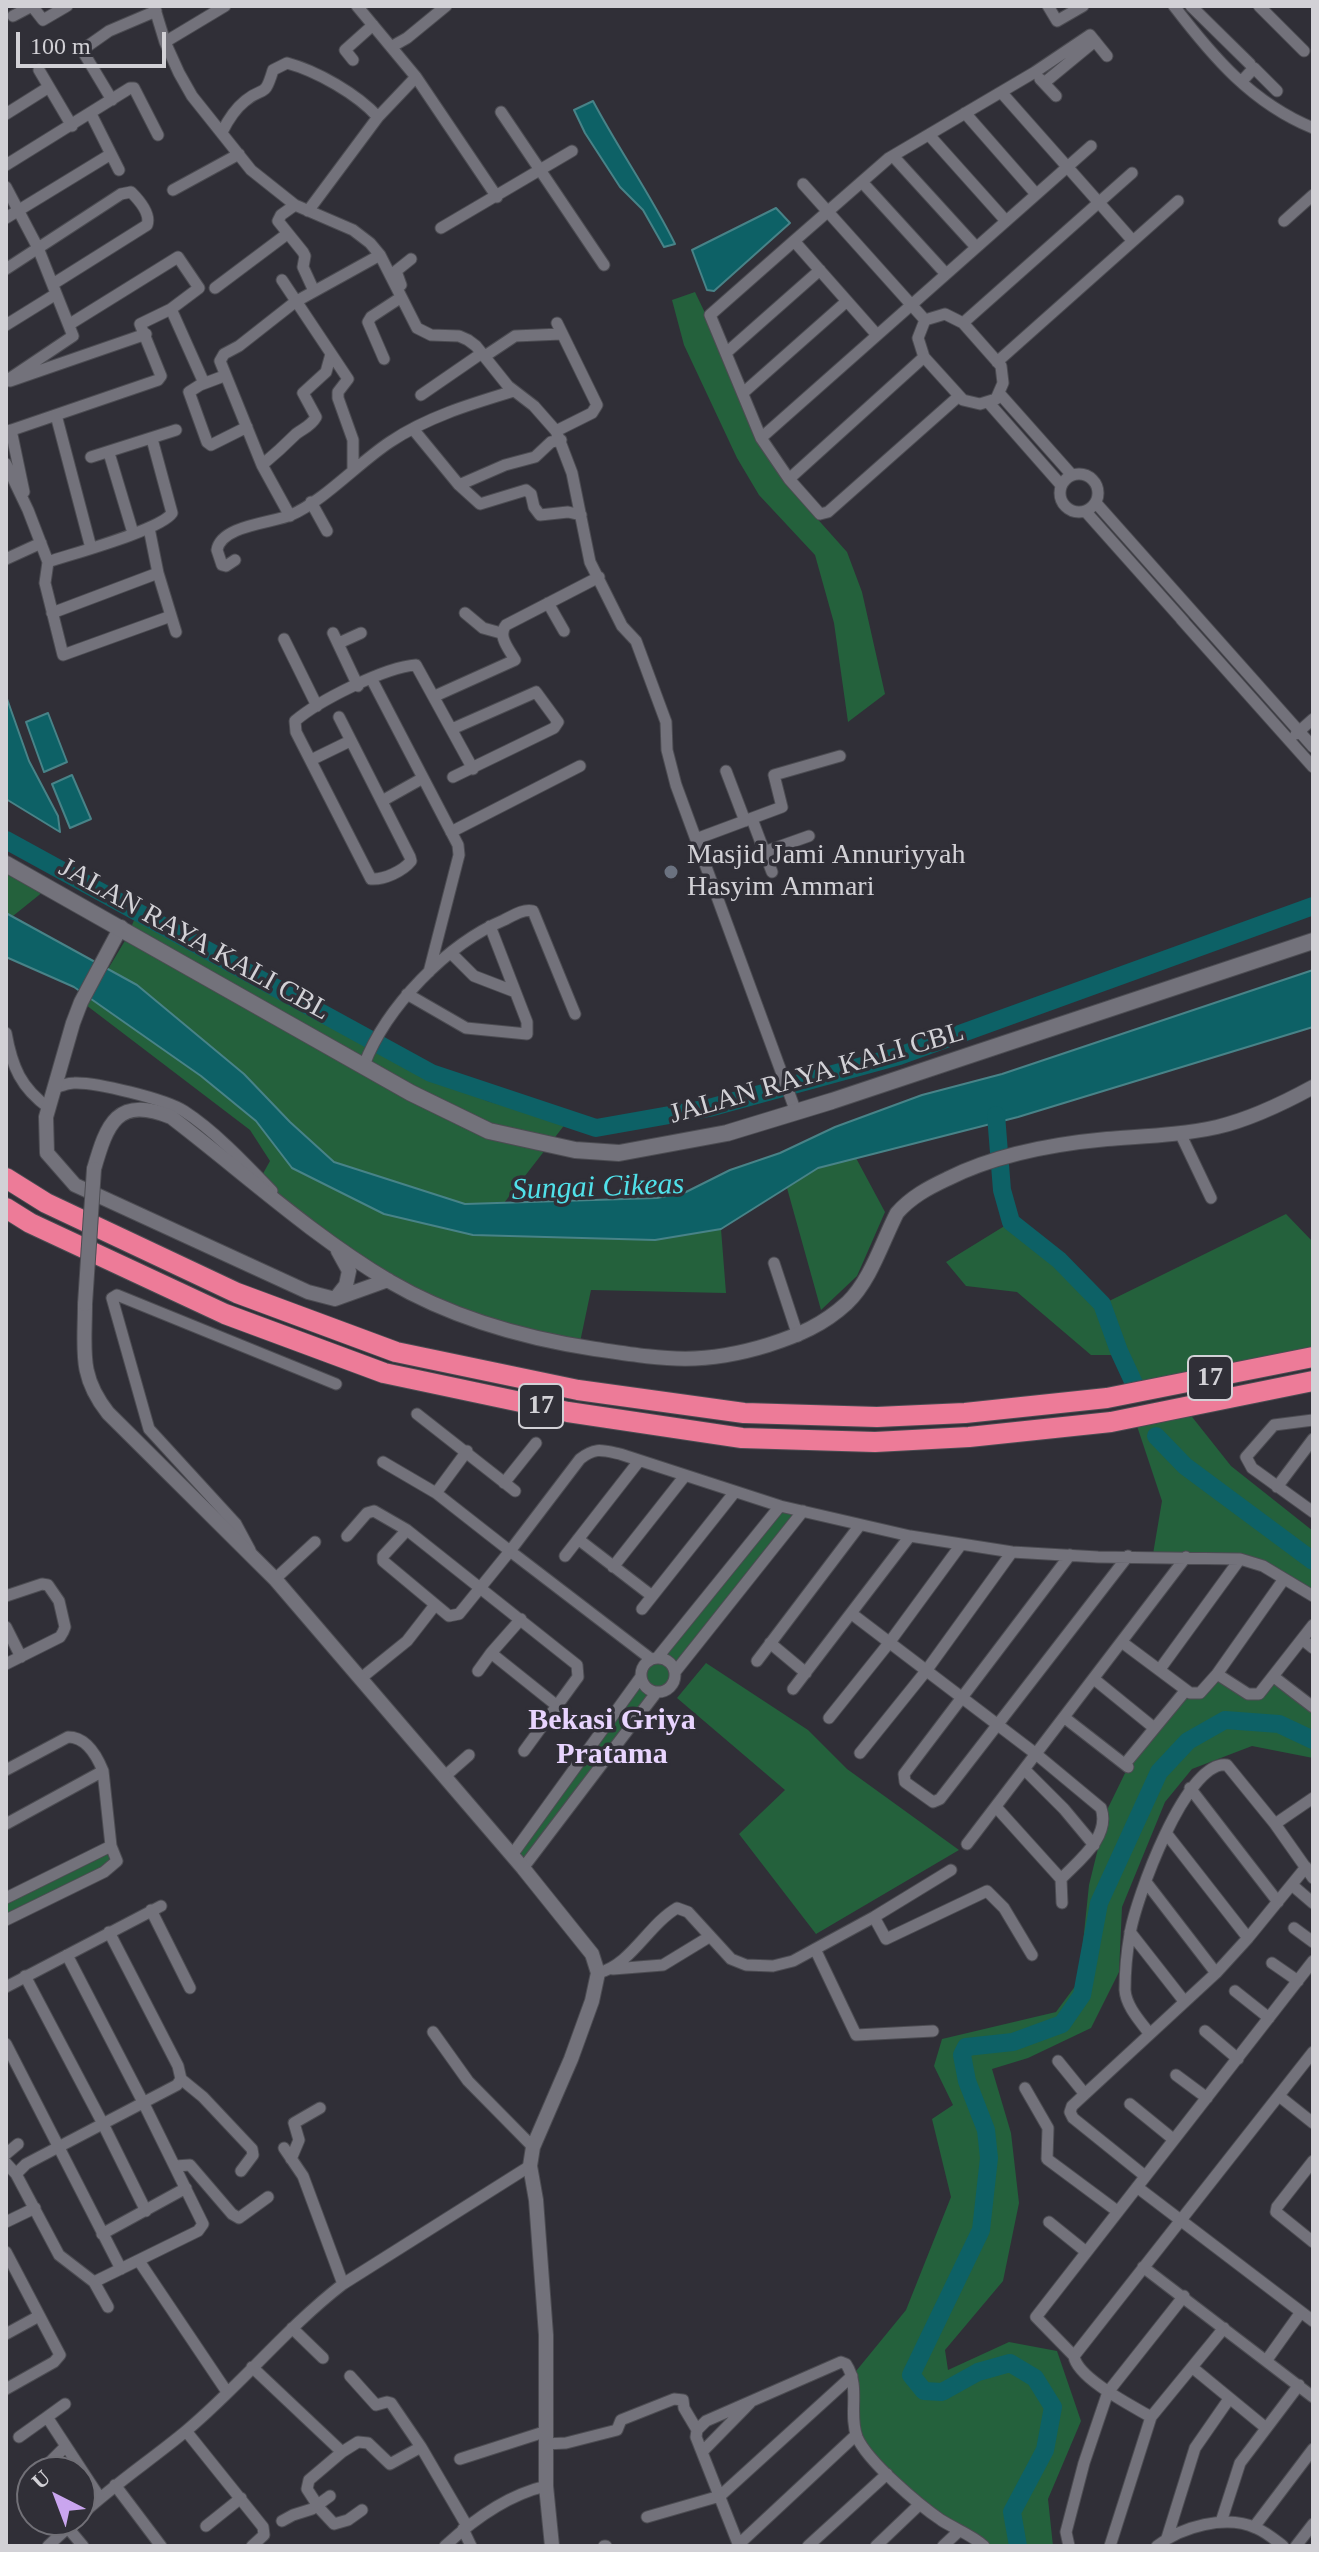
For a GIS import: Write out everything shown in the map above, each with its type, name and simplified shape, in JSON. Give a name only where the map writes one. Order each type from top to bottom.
[{"type":"highway","name":"17","points":[[6,1178],[46,1203],[237,1293],[396,1352],[578,1390],[744,1413],[877,1417],[965,1413],[1107,1398],[1313,1357]]},
{"type":"highway","name":"17","points":[[6,1208],[30,1223],[225,1314],[384,1373],[568,1412],[742,1438],[875,1442],[969,1437],[1111,1422],[1313,1381]]},
{"type":"main road","name":"JALAN RAYA KALI CBL","points":[[6,864],[367,1057],[411,1093],[489,1131],[575,1150],[619,1153],[727,1133],[796,1112],[1313,941]]},
{"type":"street","points":[[13,16],[32,6],[43,20],[67,6]]},
{"type":"street","points":[[165,42],[225,6]]},
{"type":"street","points":[[357,6],[416,77],[497,197]]},
{"type":"street","points":[[391,47],[407,38],[419,21],[446,6]]},
{"type":"street","points":[[1048,6],[1059,21],[1083,6]]},
{"type":"street","points":[[1174,6],[1208,49],[1241,82],[1273,109],[1313,128]]},
{"type":"street","points":[[1191,6],[1250,64]]},
{"type":"street","points":[[1259,6],[1304,51]]},
{"type":"street","points":[[112,100],[82,50],[109,31],[155,8],[165,42],[192,96],[251,170],[295,205],[353,230],[370,243],[380,255],[417,328],[431,335],[459,336],[476,346],[514,391],[534,406],[558,435],[572,473],[587,550],[622,626],[636,641],[644,660],[666,722],[667,750],[676,785],[796,1112]]},
{"type":"street","points":[[353,60],[345,50],[373,25]]},
{"type":"street","points":[[959,396],[828,512],[820,514],[789,479],[761,438],[710,315],[893,156],[1035,72],[1090,35],[1107,56]]},
{"type":"street","points":[[1044,83],[1095,41]]},
{"type":"street","points":[[222,132],[228,119],[242,103],[261,94],[271,81],[273,70],[287,63],[308,69],[349,92],[378,117]]},
{"type":"street","points":[[1241,82],[1254,68],[1277,91]]},
{"type":"street","points":[[39,70],[72,126]]},
{"type":"street","points":[[1035,72],[1056,96]]},
{"type":"street","points":[[308,211],[378,117],[416,77]]},
{"type":"street","points":[[6,114],[49,87]]},
{"type":"street","points":[[6,165],[130,88],[134,88],[158,135]]},
{"type":"street","points":[[1001,92],[1132,240]]},
{"type":"street","points":[[501,112],[604,265]]},
{"type":"street","points":[[965,113],[1036,194]]},
{"type":"street","points":[[91,114],[119,170]]},
{"type":"street","points":[[929,135],[1006,221]]},
{"type":"street","points":[[761,438],[1091,146]]},
{"type":"street","points":[[441,228],[572,151]]},
{"type":"street","points":[[6,218],[111,154]]},
{"type":"street","points":[[173,190],[239,154]]},
{"type":"street","points":[[893,156],[976,247]]},
{"type":"street","points":[[963,323],[1132,173]]},
{"type":"street","points":[[862,182],[946,274]]},
{"type":"street","points":[[803,184],[925,320]]},
{"type":"street","points":[[6,187],[38,248],[73,336],[6,382]]},
{"type":"street","points":[[6,269],[127,192],[135,195],[148,215],[147,225],[140,231],[6,325]]},
{"type":"street","points":[[1284,221],[1313,195]]},
{"type":"street","points":[[997,362],[1178,201]]},
{"type":"street","points":[[295,205],[279,218],[280,224],[305,256],[303,267],[314,291]]},
{"type":"street","points":[[215,288],[287,234]]},
{"type":"street","points":[[794,241],[877,335]]},
{"type":"street","points":[[290,516],[262,465],[220,361],[224,354],[239,346],[295,302],[380,255]]},
{"type":"street","points":[[28,510],[8,431],[158,380],[161,376],[140,324],[171,309],[199,288],[178,257],[70,324]]},
{"type":"street","points":[[384,359],[368,322],[398,295],[401,285],[396,271],[411,259]]},
{"type":"street","points":[[726,353],[820,270]]},
{"type":"street","points":[[282,280],[348,379],[338,392],[338,398],[353,440],[353,470]]},
{"type":"street","points":[[743,393],[847,301]]},
{"type":"street","points":[[171,309],[204,383]]},
{"type":"street","points":[[945,314],[963,323],[1001,366],[1003,383],[996,399],[980,404],[959,396],[924,357],[918,338],[925,320],[945,314]]},
{"type":"street","points":[[421,395],[515,336],[559,329],[597,405],[592,413],[558,435],[535,457],[505,465],[459,485]]},
{"type":"street","points":[[6,382],[146,334]]},
{"type":"street","points":[[262,465],[299,431],[312,424],[316,417],[303,393],[326,372],[331,354]]},
{"type":"street","points":[[789,479],[924,357]]},
{"type":"street","points":[[224,376],[189,392],[207,442],[211,445],[247,427]]},
{"type":"street","points":[[235,560],[222,565],[217,550],[222,540],[255,524],[290,516],[390,442],[413,429],[462,408],[514,391]]},
{"type":"street","points":[[999,393],[1071,474]]},
{"type":"street","points":[[988,402],[1061,485]]},
{"type":"street","points":[[56,415],[91,548]]},
{"type":"street","points":[[413,429],[459,485],[480,504],[526,490],[531,494],[540,515],[568,512],[581,515]]},
{"type":"street","points":[[91,457],[176,430]]},
{"type":"street","points":[[48,562],[149,528],[168,518],[172,513],[152,439]]},
{"type":"street","points":[[109,453],[133,533]]},
{"type":"street","points":[[6,464],[48,562],[45,583],[62,653],[66,656],[171,616]]},
{"type":"street","points":[[1071,474],[1086,474],[1098,491],[1096,503],[1086,512],[1074,513],[1064,507],[1060,496],[1061,485],[1071,474]]},
{"type":"street","points":[[311,502],[327,531]]},
{"type":"street","points":[[1096,503],[1313,747]]},
{"type":"street","points":[[1086,512],[1313,767]]},
{"type":"street","points":[[149,528],[158,573],[176,632]]},
{"type":"street","points":[[6,559],[41,543]]},
{"type":"street","points":[[52,613],[158,573]]},
{"type":"street","points":[[501,633],[506,625],[599,577]]},
{"type":"street","points":[[548,603],[564,631]]},
{"type":"street","points":[[435,696],[515,660],[501,633],[483,628],[465,613]]},
{"type":"street","points":[[1183,620],[1194,613]]},
{"type":"street","points":[[358,686],[336,638],[361,633]]},
{"type":"street","points":[[284,639],[317,706]]},
{"type":"street","points":[[339,717],[411,861],[380,879],[371,879],[294,727],[295,721],[371,678],[403,666],[416,665],[473,769]]},
{"type":"street","points":[[371,678],[458,845],[459,855],[428,974]]},
{"type":"street","points":[[452,729],[536,692],[558,725],[453,777]]},
{"type":"street","points":[[1289,740],[1313,719]]},
{"type":"street","points":[[311,760],[350,741]]},
{"type":"street","points":[[696,839],[782,807],[774,775],[840,756]]},
{"type":"street","points":[[451,832],[580,766]]},
{"type":"street","points":[[726,771],[772,872]]},
{"type":"street","points":[[382,801],[423,778]]},
{"type":"street","points":[[764,852],[809,836]]},
{"type":"street","points":[[367,1057],[407,994],[428,974],[451,953],[490,926],[527,910],[533,911],[575,1014]]},
{"type":"street","points":[[407,994],[466,1028],[524,1035],[528,1032],[527,1022],[490,926]]},
{"type":"street","points":[[121,927],[73,1023],[46,1117],[47,1153],[75,1185],[308,1292],[335,1299],[388,1280]]},
{"type":"street","points":[[451,953],[474,976],[513,991]]},
{"type":"street","points":[[7,1038],[10,1064],[28,1092],[49,1108]]},
{"type":"street","points":[[56,1087],[72,1083],[89,1084],[182,1110],[245,1163],[303,1223]]},
{"type":"street","points":[[605,1971],[523,1868],[275,1579],[97,1399],[85,1369],[85,1304],[94,1169],[105,1132],[115,1119],[127,1112],[156,1111],[171,1117],[303,1223],[388,1280],[432,1304],[552,1342],[664,1359],[727,1357],[798,1336],[825,1322],[859,1289],[897,1213],[905,1204],[925,1189],[966,1169],[1025,1151],[1216,1127],[1259,1114],[1313,1087]]},
{"type":"street","points":[[1180,1133],[1211,1198]]},
{"type":"street","points":[[335,1245],[349,1271],[346,1285],[335,1299]]},
{"type":"street","points":[[774,1263],[798,1336]]},
{"type":"street","points":[[254,1558],[236,1524],[149,1429],[112,1298],[117,1295],[336,1384]]},
{"type":"street","points":[[417,1414],[515,1491]]},
{"type":"street","points":[[1313,1420],[1274,1425],[1246,1457],[1252,1468],[1313,1512]]},
{"type":"street","points":[[1277,1487],[1313,1439]]},
{"type":"street","points":[[504,1483],[536,1443]]},
{"type":"street","points":[[407,1530],[383,1556],[383,1561],[449,1616],[456,1616],[482,1588],[580,1459],[592,1450],[620,1454],[780,1506],[960,1546],[1070,1555],[1240,1559],[1263,1566],[1313,1596]]},
{"type":"street","points":[[436,1493],[467,1451]]},
{"type":"street","points":[[565,1556],[639,1461]]},
{"type":"street","points":[[383,1462],[436,1493],[654,1658],[665,1659],[675,1672]]},
{"type":"street","points":[[613,1567],[684,1477]]},
{"type":"street","points":[[642,1609],[734,1493]]},
{"type":"street","points":[[512,1855],[640,1678],[642,1667],[654,1658],[780,1506]]},
{"type":"street","points":[[347,1536],[372,1511],[407,1530],[577,1665],[578,1677],[524,1751]]},
{"type":"street","points":[[640,1678],[646,1688],[656,1693],[672,1685],[675,1672],[803,1511]]},
{"type":"street","points":[[757,1661],[860,1525]]},
{"type":"street","points":[[793,1689],[910,1536]]},
{"type":"street","points":[[578,1539],[652,1596]]},
{"type":"street","points":[[275,1579],[315,1542]]},
{"type":"street","points":[[829,1718],[960,1546]]},
{"type":"street","points":[[860,1753],[926,1671],[1012,1552]]},
{"type":"street","points":[[1070,1555],[904,1774],[907,1784],[922,1796],[932,1801],[939,1800],[1128,1556]]},
{"type":"street","points":[[967,1844],[1186,1557]]},
{"type":"street","points":[[1160,1669],[1240,1559]]},
{"type":"street","points":[[1123,1643],[1186,1690],[1193,1694],[1200,1693],[1217,1674],[1284,1579]]},
{"type":"street","points":[[6,1596],[42,1584],[48,1585],[59,1601],[65,1627],[60,1637],[6,1664]]},
{"type":"street","points":[[360,1679],[407,1641],[435,1605]]},
{"type":"street","points":[[852,1614],[1036,1754],[1101,1808],[1103,1820],[1094,1845],[1061,1879]]},
{"type":"street","points":[[478,1671],[521,1619]]},
{"type":"street","points":[[1217,1674],[1253,1695],[1260,1692],[1313,1625]]},
{"type":"street","points":[[6,1627],[21,1657]]},
{"type":"street","points":[[1303,1640],[1313,1648]]},
{"type":"street","points":[[770,1643],[806,1673]]},
{"type":"street","points":[[491,1653],[556,1705]]},
{"type":"street","points":[[1274,1677],[1313,1707]]},
{"type":"street","points":[[1094,1679],[1153,1727]]},
{"type":"street","points":[[1065,1718],[1127,1766],[1153,1727],[1186,1690]]},
{"type":"street","points":[[523,1868],[656,1693]]},
{"type":"street","points":[[6,1770],[68,1737],[76,1737],[98,1760],[103,1771],[111,1846],[117,1861],[104,1872],[6,1920]]},
{"type":"street","points":[[444,1777],[469,1755]]},
{"type":"street","points":[[1149,2033],[1127,1997],[1130,1932],[1166,1833],[1190,1788],[1215,1766],[1227,1765],[1275,1824],[1309,1873],[1292,1885],[1216,1973],[1070,2109],[1076,2120],[1182,2220],[1313,2321]]},
{"type":"street","points":[[1025,1770],[1094,1845]]},
{"type":"street","points":[[6,1824],[103,1771]]},
{"type":"street","points":[[1190,1788],[1278,1902]]},
{"type":"street","points":[[1275,1824],[1311,1802]]},
{"type":"street","points":[[996,1807],[1061,1879],[1062,1903]]},
{"type":"street","points":[[1166,1833],[1248,1938]]},
{"type":"street","points":[[6,1898],[111,1846]]},
{"type":"street","points":[[552,2546],[546,2486],[546,2335],[536,2200],[530,2166],[533,2147],[605,1971],[677,1908],[688,1912],[731,1959],[746,1965],[782,1965],[874,1917],[951,1870]]},
{"type":"street","points":[[1146,1882],[1216,1973]]},
{"type":"street","points":[[1292,1885],[1313,1903]]},
{"type":"street","points":[[874,1917],[882,1936],[888,1938],[987,1891],[1004,1908],[1032,1955]]},
{"type":"street","points":[[6,1987],[156,1908],[190,1988]]},
{"type":"street","points":[[1294,1928],[1313,1942]]},
{"type":"street","points":[[109,1932],[178,2066],[181,2079],[203,2097],[252,2149],[253,2155],[241,2171]]},
{"type":"street","points":[[1130,1932],[1184,2001]]},
{"type":"street","points":[[605,1971],[663,1965],[709,1937]]},
{"type":"street","points":[[815,1949],[856,2035],[933,2031]]},
{"type":"street","points":[[67,1955],[203,2224],[202,2228],[94,2282]]},
{"type":"street","points":[[1151,2417],[1108,2392],[1076,2363],[1074,2356],[1036,2317],[1313,1961]]},
{"type":"street","points":[[1272,1963],[1298,1981]]},
{"type":"street","points":[[25,1976],[146,2211]]},
{"type":"street","points":[[1235,1991],[1269,2018]]},
{"type":"street","points":[[1205,2031],[1238,2059]]},
{"type":"street","points":[[433,2032],[468,2081],[533,2147]]},
{"type":"street","points":[[6,2045],[121,2269]]},
{"type":"street","points":[[1074,2356],[1313,2052]]},
{"type":"street","points":[[1058,2061],[1084,2093]]},
{"type":"street","points":[[1176,2075],[1207,2098]]},
{"type":"street","points":[[16,2174],[26,2164],[177,2085],[181,2079]]},
{"type":"street","points":[[1025,2088],[1048,2128],[1047,2159],[1117,2211]]},
{"type":"street","points":[[1279,2096],[1313,2123]]},
{"type":"street","points":[[1130,2104],[1173,2139]]},
{"type":"street","points":[[291,2159],[299,2140],[294,2123],[320,2108]]},
{"type":"street","points":[[6,2154],[18,2144]]},
{"type":"street","points":[[284,2148],[303,2176],[343,2284]]},
{"type":"street","points":[[6,2163],[16,2174],[59,2255],[94,2282],[108,2307]]},
{"type":"street","points":[[175,2166],[190,2165],[232,2214],[239,2218],[268,2197]]},
{"type":"street","points":[[1312,2165],[1276,2212],[1313,2242]]},
{"type":"street","points":[[96,2501],[186,2431],[292,2328],[343,2284],[530,2166]]},
{"type":"street","points":[[102,2234],[186,2188]]},
{"type":"street","points":[[6,2222],[35,2208]]},
{"type":"street","points":[[1049,2222],[1085,2251]]},
{"type":"street","points":[[6,2252],[60,2355],[54,2362],[6,2389]]},
{"type":"street","points":[[139,2261],[227,2392]]},
{"type":"street","points":[[1143,2267],[1313,2397]]},
{"type":"street","points":[[1069,2546],[1066,2532],[1084,2463],[1108,2392],[1184,2296]]},
{"type":"street","points":[[1266,2361],[1301,2312]]},
{"type":"street","points":[[6,2334],[39,2316]]},
{"type":"street","points":[[292,2328],[323,2358]]},
{"type":"street","points":[[1110,2546],[1151,2417],[1224,2328]]},
{"type":"street","points":[[856,2435],[738,2545],[696,2437],[697,2430],[706,2421],[841,2362],[846,2364],[852,2376],[856,2435],[887,2474],[920,2504],[984,2546]]},
{"type":"street","points":[[252,2367],[342,2452]]},
{"type":"street","points":[[1193,2368],[1266,2428]]},
{"type":"street","points":[[350,2376],[376,2405],[391,2403],[421,2447],[465,2527],[471,2546]]},
{"type":"street","points":[[647,2517],[720,2496],[852,2376]]},
{"type":"street","points":[[1221,2522],[1236,2470],[1299,2385]]},
{"type":"street","points":[[460,2459],[545,2438],[566,2443],[617,2430],[624,2418],[674,2399],[683,2400],[684,2408],[697,2430]]},
{"type":"street","points":[[1167,2538],[1195,2448],[1229,2399]]},
{"type":"street","points":[[703,2451],[751,2401]]},
{"type":"street","points":[[19,2437],[65,2404]]},
{"type":"street","points":[[47,2417],[71,2456]]},
{"type":"street","points":[[186,2431],[264,2529],[264,2535],[252,2546]]},
{"type":"street","points":[[362,2510],[348,2520],[334,2524],[307,2489],[307,2483],[358,2442],[368,2443],[391,2464],[421,2447]]},
{"type":"street","points":[[56,2456],[65,2447]]},
{"type":"street","points":[[1254,2527],[1313,2449]]},
{"type":"street","points":[[808,2546],[887,2474]]},
{"type":"street","points":[[115,2485],[161,2546]]},
{"type":"street","points":[[445,2546],[465,2527],[511,2497],[546,2486]]},
{"type":"street","points":[[96,2493],[100,2498]]},
{"type":"street","points":[[282,2521],[330,2496]]},
{"type":"street","points":[[206,2526],[241,2498]]},
{"type":"street","points":[[876,2546],[920,2504]]},
{"type":"street","points":[[1157,2546],[1167,2538],[1221,2522],[1254,2527],[1283,2546]]},
{"type":"street","points":[[1296,2546],[1313,2524]]},
{"type":"street","points":[[943,2546],[959,2531]]},
{"type":"green space","points":[[695,292],[788,486],[847,552],[862,592],[885,694],[848,722],[834,623],[815,555],[759,495],[737,458],[684,345],[672,300]]},
{"type":"green space","points":[[6,863],[49,887],[13,916],[6,913]]},
{"type":"green space","points":[[138,911],[414,1065],[487,1101],[566,1123],[504,1203],[465,1204],[334,1162],[243,1073],[137,985],[108,969]]},
{"type":"green space","points":[[90,998],[201,1076],[256,1121],[293,1168],[474,1235],[655,1240],[721,1229],[726,1293],[591,1290],[579,1347],[446,1309],[303,1223],[260,1179],[270,1161],[250,1130],[86,1005]]},
{"type":"green space","points":[[856,1158],[885,1212],[857,1276],[821,1310],[787,1188],[818,1168]]},
{"type":"green space","points":[[1286,1214],[1313,1242],[1313,1357],[1138,1392],[1120,1355],[1091,1355],[1017,1292],[966,1286],[946,1262],[1011,1222],[1059,1260],[1103,1304]]},
{"type":"green space","points":[[1185,1408],[1231,1466],[1313,1531],[1313,1595],[1263,1566],[1153,1554],[1162,1501],[1134,1417]]},
{"type":"green space","points":[[780,1506],[803,1511],[675,1676],[672,1685],[661,1693],[523,1868],[512,1855],[640,1678],[642,1667]]},
{"type":"green space","points":[[706,1663],[808,1730],[847,1769],[959,1850],[816,1934],[739,1834],[785,1790],[677,1698]]},
{"type":"green space","points":[[1217,1674],[1253,1695],[1274,1677],[1313,1706],[1313,1758],[1252,1746],[1192,1769],[1165,1802],[1122,1907],[1119,1972],[1091,2028],[1028,2058],[992,2069],[1011,2133],[1019,2203],[1003,2281],[945,2350],[948,2370],[1009,2342],[1057,2351],[1081,2421],[1048,2499],[1053,2546],[984,2546],[943,2521],[858,2440],[852,2376],[906,2310],[951,2197],[932,2119],[953,2105],[934,2066],[942,2039],[1056,2012],[1079,1981],[1089,1885],[1108,1808],[1128,1767],[1190,1693]]},
{"type":"green space","points":[[111,1846],[117,1861],[6,1920],[6,1898]]},
{"type":"water","points":[[593,101],[675,244],[664,247],[643,210],[620,187],[585,133],[574,110]]},
{"type":"water","points":[[776,208],[790,223],[714,291],[707,290],[692,250]]},
{"type":"water","points":[[6,696],[29,761],[58,816],[60,832],[6,799]]},
{"type":"water","points":[[48,713],[67,762],[44,772],[26,722]]},
{"type":"water","points":[[72,775],[91,819],[70,828],[52,784]]},
{"type":"water","points":[[6,913],[137,985],[244,1074],[334,1162],[465,1204],[657,1198],[686,1192],[730,1170],[922,1095],[1002,1074],[1313,970],[1313,1027],[1018,1117],[818,1168],[721,1229],[655,1240],[473,1235],[384,1214],[292,1168],[256,1121],[201,1076],[74,987],[6,957]]},
{"type":"waterway","points":[[6,840],[431,1073],[596,1128],[709,1108],[899,1056],[1313,906]]},
{"type":"waterway","points":[[996,1115],[1002,1190],[1011,1222],[1059,1260],[1102,1304],[1138,1392]]},
{"type":"waterway","points":[[1156,1436],[1185,1466],[1313,1561]]},
{"type":"waterway","points":[[1018,2546],[1012,2512],[1045,2450],[1053,2407],[1035,2378],[1010,2363],[978,2372],[942,2392],[924,2391],[911,2375],[981,2230],[989,2158],[986,2130],[967,2081],[962,2055],[966,2047],[1013,2042],[1062,2024],[1082,1995],[1099,1903],[1159,1772],[1188,1741],[1225,1720],[1279,1724],[1313,1740]]},
{"type":"place","name":"Masjid Jami Annuriyyah Hasyim Ammari","points":[[671,872]]},
{"type":"district","name":"Bekasi Griya Pratama","points":[[612,1738]]},
{"type":"water label","name":"Sungai Cikeas","points":[[598,1188]]}]
